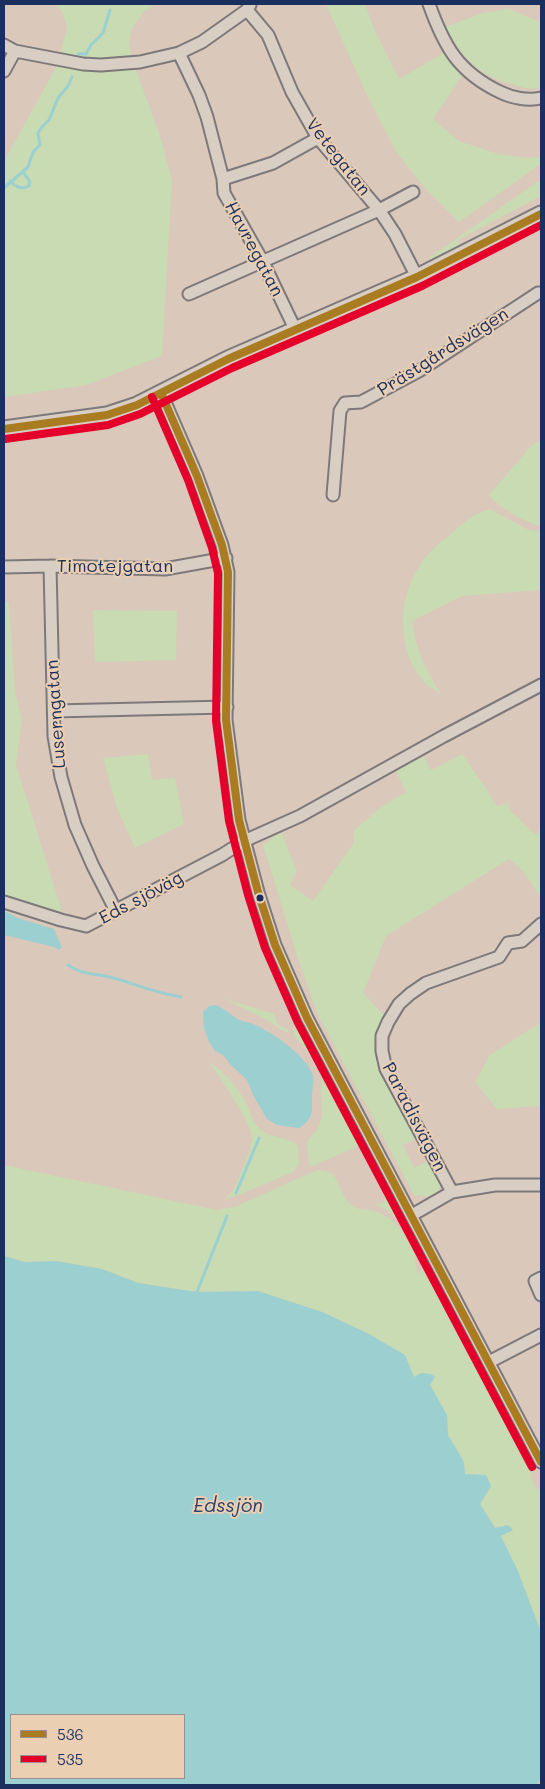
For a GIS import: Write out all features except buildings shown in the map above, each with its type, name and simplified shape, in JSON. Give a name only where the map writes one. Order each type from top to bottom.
[{"type":"main road","points":[[4,429],[107,415],[137,405],[228,359],[418,277],[541,214]]},
{"type":"street","points":[[429,4],[452,54],[468,73],[487,86],[509,96],[534,100],[541,98]]},
{"type":"street","points":[[4,45],[15,51],[57,60],[101,65],[140,62],[179,53],[202,42],[249,7]]},
{"type":"street","name":"Vetegatan","points":[[249,7],[268,35],[292,92],[318,138],[379,210],[395,234],[418,277]]},
{"type":"street","points":[[4,71],[15,51]]},
{"type":"street","name":"Havregatan","points":[[179,53],[207,117],[223,179],[224,193],[263,262],[296,331]]},
{"type":"street","points":[[223,179],[273,163],[318,138]]},
{"type":"street","points":[[189,294],[379,210],[413,192]]},
{"type":"street","name":"Prästgårdsvägen","points":[[333,495],[340,411],[345,403],[361,402],[419,371],[503,315],[541,293]]},
{"type":"street","points":[[161,393],[196,476],[226,558],[228,572],[226,720],[231,764],[244,841],[275,946],[299,1001],[541,1462]]},
{"type":"street","name":"Timotejgatan","points":[[4,567],[50,566],[165,569],[226,558]]},
{"type":"street","name":"Luserngatan","points":[[50,566],[54,736],[61,777],[75,824],[93,866],[116,911]]},
{"type":"street","name":"Eds sjöväg","points":[[4,902],[86,926],[222,855],[244,841],[300,816],[444,736],[541,685]]},
{"type":"street","points":[[54,711],[227,707]]},
{"type":"street","name":"Paradisvägen","points":[[452,1192],[386,1068],[382,1051],[382,1036],[399,1004],[410,994],[426,983],[499,958],[508,943],[522,941],[541,924]]},
{"type":"street","name":"Paradisvägen","points":[[412,1215],[452,1192],[495,1185],[541,1185]]},
{"type":"street","points":[[541,1278],[535,1281],[541,1294]]},
{"type":"street","points":[[489,1362],[541,1335]]},
{"type":"green space","points":[[54,4],[155,4],[144,12],[136,22],[131,31],[129,46],[160,136],[172,180],[162,356],[86,385],[4,397],[4,161],[58,64],[67,27],[62,11]]},
{"type":"green space","points":[[326,4],[365,4],[374,29],[399,79],[444,53],[462,76],[433,119],[459,141],[498,154],[526,158],[541,157],[541,164],[459,222],[425,188],[396,152],[365,91]]},
{"type":"green space","points":[[508,9],[541,22],[541,88],[531,89],[522,87],[502,81],[481,71],[466,57],[445,27],[483,13]]},
{"type":"green space","points":[[541,179],[541,196],[458,240],[458,246],[431,260],[429,258]]},
{"type":"green space","points":[[541,440],[541,526],[513,514],[489,495],[532,445]]},
{"type":"green space","points":[[490,509],[527,529],[541,532],[541,590],[462,596],[412,621],[422,659],[441,694],[425,683],[409,656],[403,625],[407,594],[412,579],[430,552],[469,518]]},
{"type":"green space","points":[[4,602],[9,602],[15,692],[22,720],[16,764],[62,912],[4,899]]},
{"type":"green space","points":[[93,610],[177,611],[176,660],[95,662]]},
{"type":"green space","points":[[148,754],[152,780],[175,778],[184,824],[135,848],[117,808],[103,758]]},
{"type":"green space","points":[[462,754],[488,791],[496,806],[508,803],[511,811],[536,835],[541,827],[541,898],[523,871],[509,859],[386,936],[363,993],[385,1016],[379,1033],[383,1070],[417,1139],[403,1145],[414,1168],[428,1161],[441,1186],[433,1194],[426,1196],[414,1195],[319,1017],[299,962],[263,845],[281,832],[297,871],[290,885],[313,901],[353,844],[354,830],[380,808],[406,792],[396,771],[423,756],[431,770]]},
{"type":"green space","points":[[222,998],[274,1014],[278,1025],[288,1029],[289,1034],[263,1018]]},
{"type":"green space","points":[[293,1019],[301,1022],[365,1143],[313,1166],[309,1164],[307,1144],[316,1131],[322,1116],[321,1073],[314,1060],[294,1035]]},
{"type":"green space","points":[[541,1022],[541,1106],[497,1109],[475,1082],[490,1055]]},
{"type":"green space","points":[[209,1062],[236,1086],[260,1129],[298,1146],[299,1164],[293,1172],[237,1196],[223,1199],[233,1191],[250,1151],[252,1139],[251,1132],[241,1112]]},
{"type":"green space","points":[[4,1165],[217,1210],[237,1206],[317,1170],[324,1171],[334,1176],[345,1198],[352,1206],[381,1214],[399,1227],[412,1246],[418,1275],[422,1267],[420,1256],[406,1225],[375,1204],[384,1203],[385,1193],[390,1187],[534,1470],[530,1475],[536,1488],[541,1490],[541,1632],[517,1569],[500,1536],[513,1530],[495,1528],[480,1504],[491,1486],[465,1475],[464,1462],[448,1435],[447,1415],[430,1385],[414,1377],[369,1334],[322,1312],[258,1291],[197,1292],[138,1283],[102,1269],[56,1261],[25,1262],[4,1256]]},
{"type":"water","points":[[4,911],[18,918],[54,929],[62,948],[59,950],[54,947],[4,935]]},
{"type":"water","points":[[216,1005],[243,1022],[261,1027],[279,1039],[297,1053],[310,1069],[313,1076],[312,1111],[310,1118],[299,1128],[277,1125],[267,1119],[253,1095],[247,1080],[223,1055],[215,1051],[209,1042],[204,1028],[203,1012],[209,1006]]},
{"type":"water","name":"Edssjön","points":[[4,1256],[25,1262],[56,1261],[102,1269],[138,1283],[197,1292],[258,1291],[322,1312],[369,1334],[405,1355],[414,1377],[421,1373],[431,1374],[435,1377],[430,1385],[447,1415],[448,1435],[464,1462],[465,1474],[486,1475],[491,1486],[480,1504],[495,1528],[508,1525],[513,1530],[501,1536],[517,1569],[541,1632],[541,1778],[537,1785],[4,1785]]},
{"type":"waterway","points":[[78,54],[86,54],[91,45],[103,33],[110,10]]},
{"type":"waterway","points":[[4,188],[28,167],[33,152],[40,145],[38,133],[49,120],[58,98],[68,86],[72,77]]},
{"type":"waterway","points":[[10,181],[19,187],[29,186],[30,182],[23,172]]},
{"type":"waterway","points":[[68,965],[86,973],[111,977],[181,997]]},
{"type":"waterway","points":[[236,1193],[259,1138]]},
{"type":"waterway","points":[[197,1292],[227,1216]]},
{"type":"transit line","name":"536","points":[[4,429],[107,415],[137,405],[228,359],[417,277],[541,214]]},
{"type":"transit line","name":"535","points":[[5,439],[108,425],[140,414],[232,368],[422,286],[541,225]]},
{"type":"transit line","name":"536","points":[[161,393],[197,476],[222,545],[228,572],[226,720],[239,820],[258,892],[275,945],[307,1018],[541,1462]]},
{"type":"transit line","name":"535","points":[[152,397],[188,480],[212,548],[218,573],[216,721],[229,821],[248,895],[265,948],[298,1023],[532,1467]]}]
